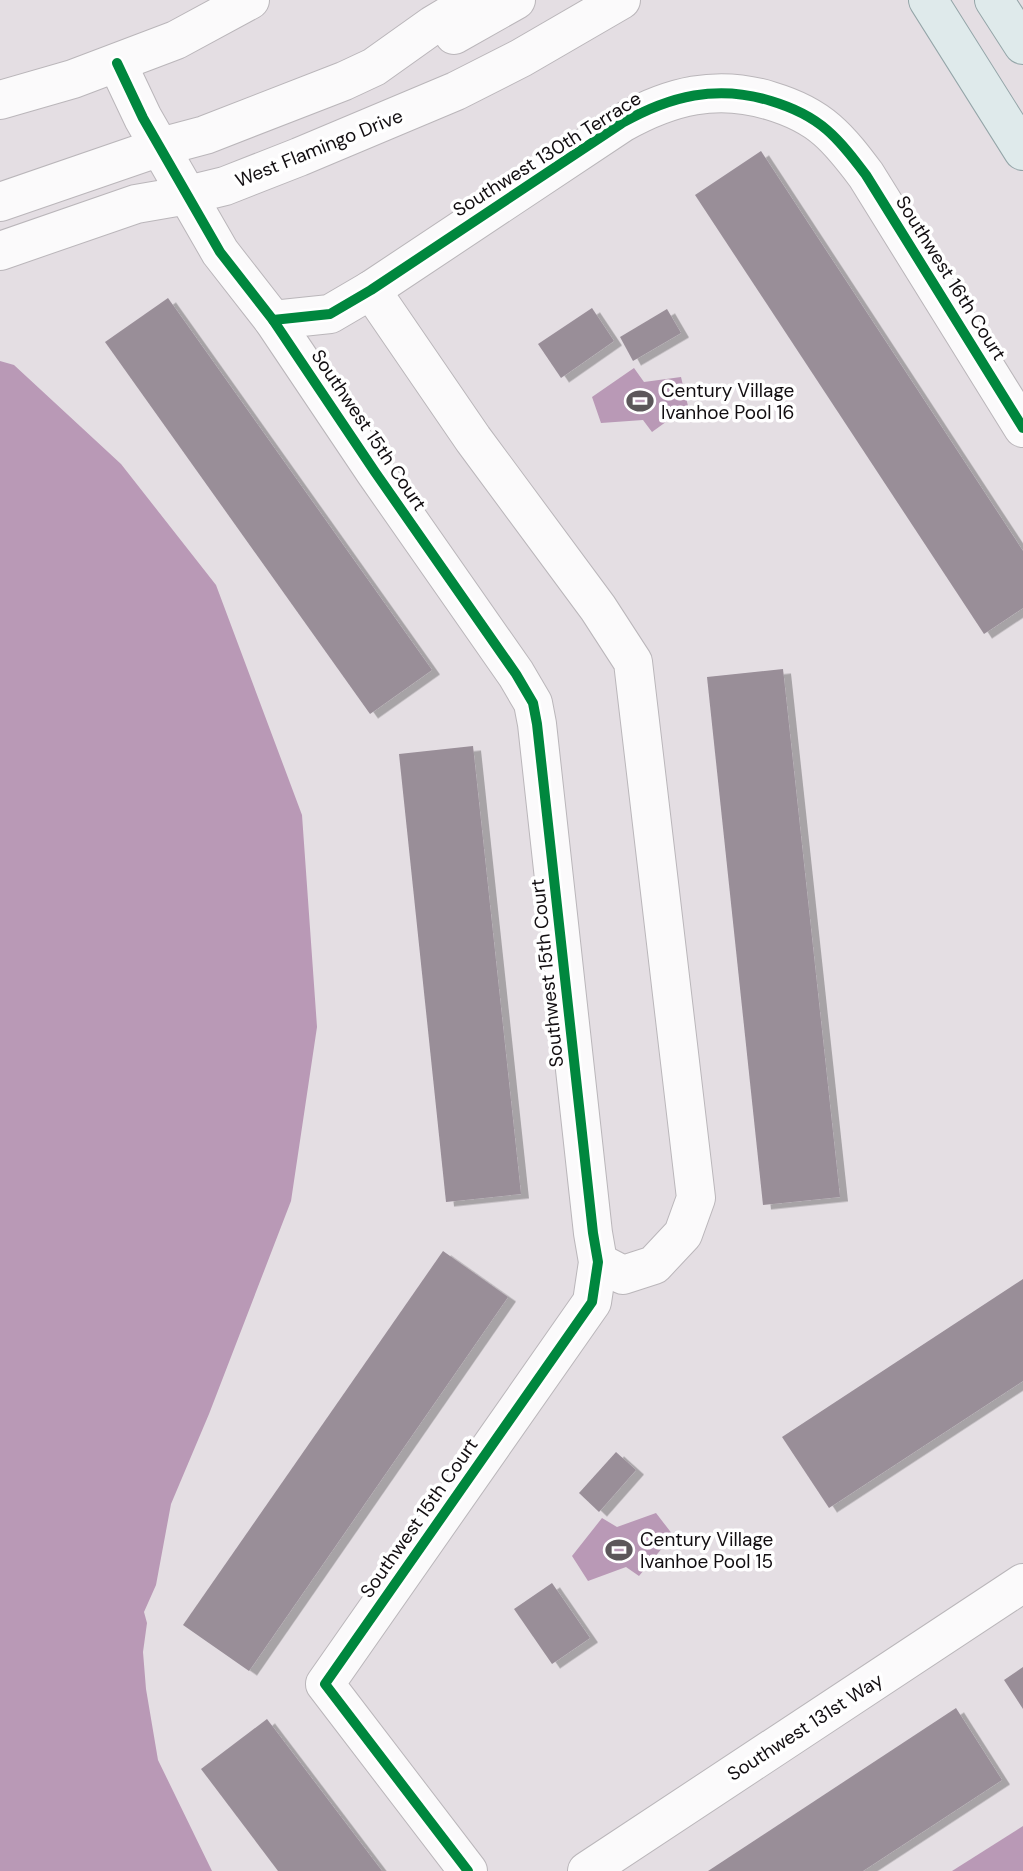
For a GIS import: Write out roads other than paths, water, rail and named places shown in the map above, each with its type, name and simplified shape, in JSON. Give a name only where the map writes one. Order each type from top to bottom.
[{"type":"main road","points":[[928,0],[1023,151]]},
{"type":"main road","points":[[994,0],[1023,45]]},
{"type":"street","points":[[0,100],[73,79],[176,40],[250,0]]},
{"type":"street","points":[[0,202],[160,147],[205,135],[344,81],[374,67],[433,25],[516,0]]},
{"type":"street","name":"West Flamingo Drive","points":[[0,251],[136,204],[225,186],[311,152],[456,91],[614,2]]},
{"type":"street","points":[[474,12],[465,39],[467,55],[480,66],[499,68]]},
{"type":"street","name":"Southwest 15th Court","points":[[117,63],[143,118],[220,252],[273,320],[516,674],[533,703],[598,1262],[592,1302],[325,1684],[468,1871]]},
{"type":"street","name":"Southwest 130th Terrace","points":[[273,320],[330,314],[371,290],[622,123],[659,104],[688,95],[740,93],[783,104],[817,122],[846,149]]},
{"type":"street","name":"Southwest 16th Court","points":[[846,149],[866,175],[1023,428]]},
{"type":"street","points":[[371,290],[472,439],[598,608],[633,662],[696,1198],[683,1234],[654,1265],[623,1275],[598,1262]]},
{"type":"street","name":"Southwest 131st Way","points":[[587,1871],[1023,1583]]},
{"type":"place","name":"Century Village Ivanhoe Pool 16","points":[[640,401]]},
{"type":"place","name":"Century Village Ivanhoe Pool 15","points":[[619,1550]]}]
